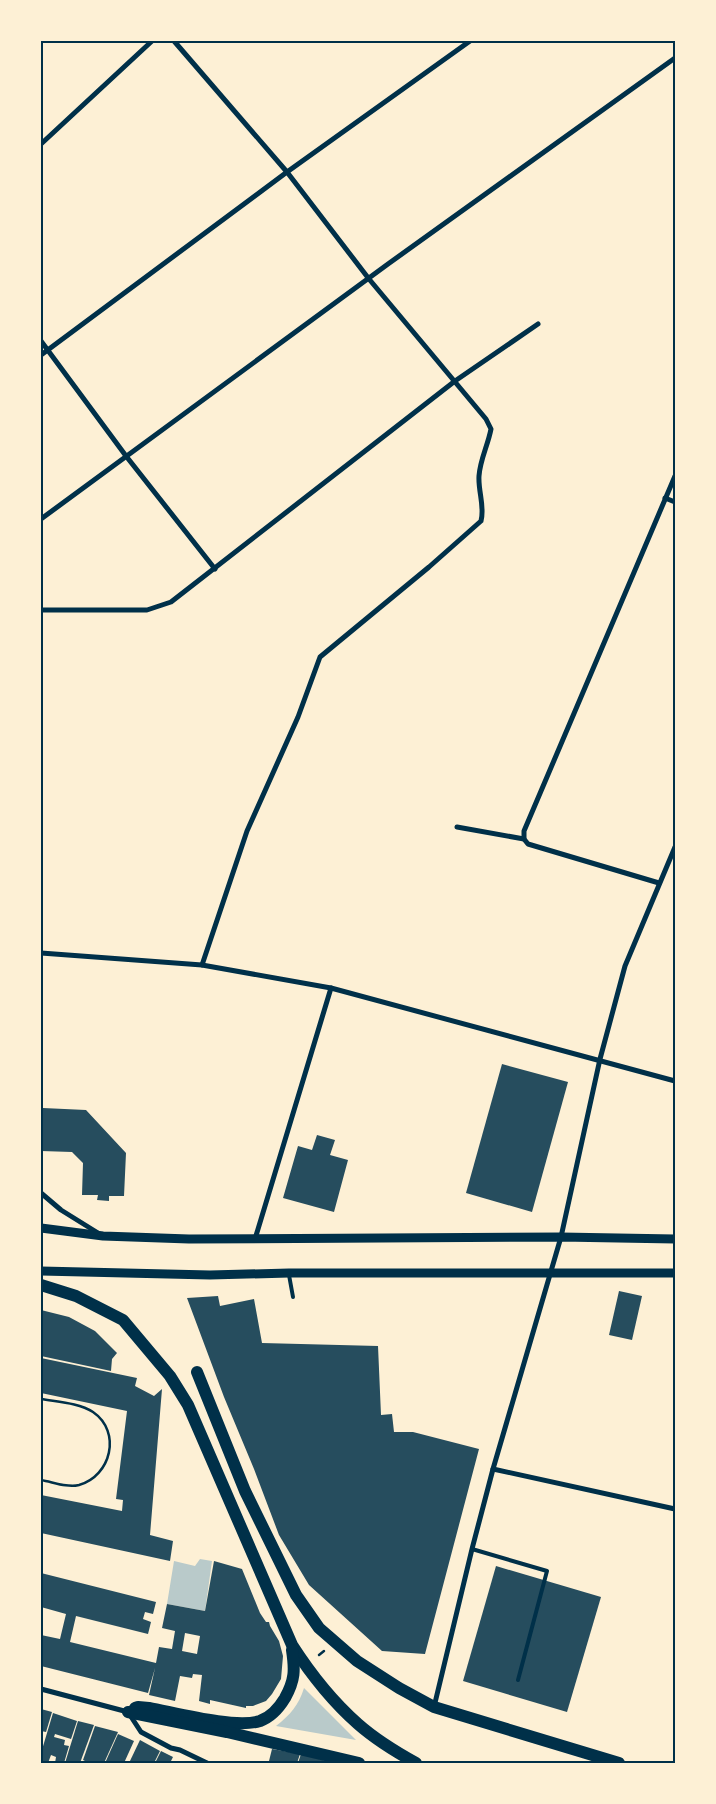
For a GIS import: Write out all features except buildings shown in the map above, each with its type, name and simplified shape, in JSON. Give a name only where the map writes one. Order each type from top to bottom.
[{"type":"main road","points":[[41,1285],[76,1296],[123,1320],[170,1376],[188,1405],[292,1645],[306,1667],[358,1725],[416,1763]]},
{"type":"main road","points":[[197,1372],[245,1491],[296,1595],[319,1628],[357,1661],[399,1688],[434,1707],[619,1763]]},
{"type":"main road","points":[[128,1712],[138,1707],[148,1707],[234,1724],[260,1721],[274,1713],[290,1689],[294,1677],[292,1645]]},
{"type":"main road","points":[[128,1712],[227,1732],[359,1763]]},
{"type":"street","points":[[41,144],[152,41]]},
{"type":"street","points":[[174,41],[287,172],[369,279],[486,419],[491,429],[479,474],[481,521],[429,567],[320,657],[298,716],[247,831],[202,965]]},
{"type":"street","points":[[41,355],[287,172],[470,41]]},
{"type":"street","points":[[41,519],[675,58]]},
{"type":"street","points":[[41,610],[147,610],[171,602],[455,380],[538,324]]},
{"type":"street","points":[[41,341],[126,456],[215,569]]},
{"type":"street","points":[[659,883],[528,844],[524,839],[524,831],[675,476]]},
{"type":"street","points":[[665,498],[675,502]]},
{"type":"street","points":[[457,827],[524,839]]},
{"type":"street","points":[[434,1707],[493,1469],[560,1237],[600,1059],[625,966],[675,847]]},
{"type":"street","points":[[41,954],[202,965],[331,988],[675,1080]]},
{"type":"street","points":[[255,1240],[331,988]]},
{"type":"street","points":[[41,1193],[61,1210],[103,1236]]},
{"type":"street","points":[[41,1228],[103,1236],[255,1240],[560,1237],[675,1239]]},
{"type":"street","points":[[41,1271],[210,1275],[289,1273],[675,1273]]},
{"type":"street","points":[[493,1469],[675,1509]]},
{"type":"street","points":[[41,1689],[128,1712],[141,1732],[170,1748],[180,1750],[207,1763]]},
{"type":"lane","points":[[289,1273],[293,1297]]},
{"type":"lane","points":[[472,1549],[547,1571],[518,1680]]},
{"type":"path","points":[[41,1399],[84,1407],[92,1411],[100,1418],[106,1428],[110,1444],[105,1466],[89,1481],[72,1486],[41,1480]]},
{"type":"shaded area","points":[[200,1559],[212,1561],[205,1611],[167,1604],[174,1561],[195,1566]]},
{"type":"shaded area","points":[[304,1688],[356,1740],[276,1726],[293,1709]]}]
